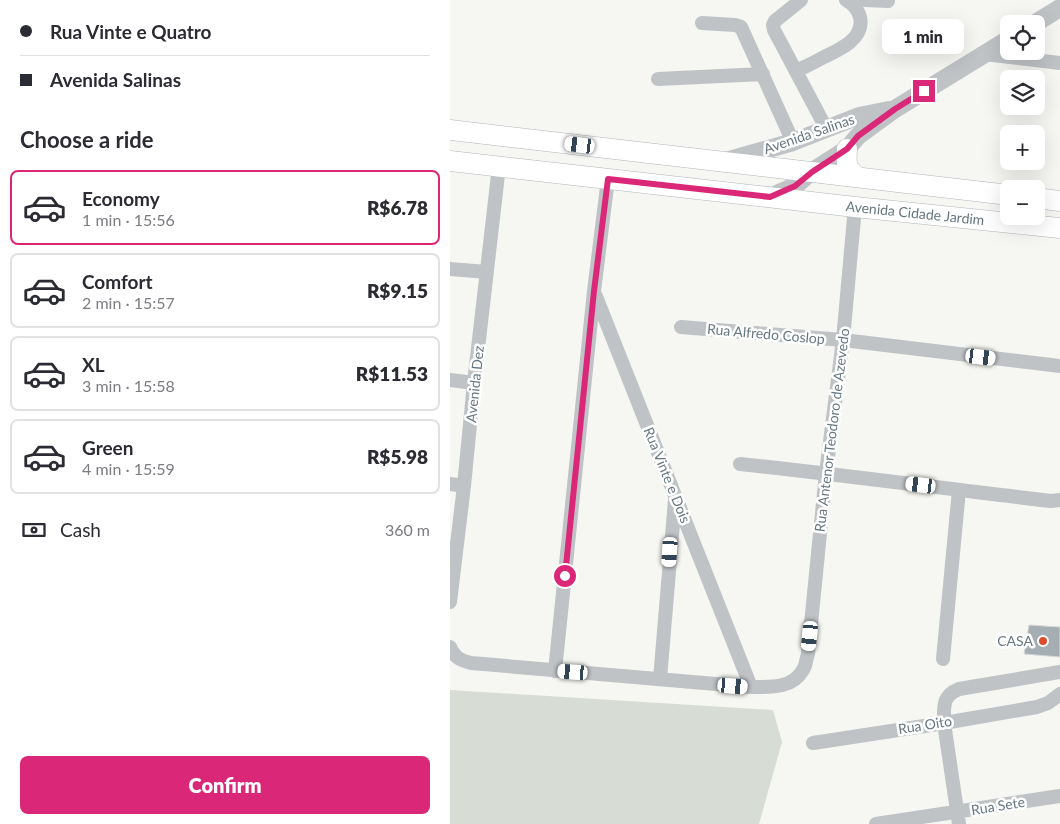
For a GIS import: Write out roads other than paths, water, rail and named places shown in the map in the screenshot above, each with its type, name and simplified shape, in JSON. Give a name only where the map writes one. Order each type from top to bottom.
[{"type":"main road","name":"Avenida Cidade Jardim","points":[[450,130],[1000,194]]},
{"type":"main road","points":[[847,149],[846,162],[848,169],[857,177]]},
{"type":"main road","points":[[668,186],[672,156]]},
{"type":"main road","name":"Avenida Cidade Jardim","points":[[450,161],[855,206],[1000,210]]},
{"type":"main road","name":"Avenida Cidade Jardim","points":[[1045,207],[1060,201]]},
{"type":"main road","name":"Avenida Cidade Jardim","points":[[1045,217],[1060,228]]},
{"type":"street","points":[[801,0],[775,21],[774,30],[826,128]]},
{"type":"street","points":[[796,71],[846,46],[855,38],[861,22],[860,15],[858,10],[846,0]]},
{"type":"street","points":[[865,0],[888,1]]},
{"type":"street","points":[[1045,17],[1060,8]]},
{"type":"street","points":[[702,22],[741,27],[793,142]]},
{"type":"street","name":"Avenida Salinas","points":[[770,197],[795,186],[812,172],[847,149],[858,136],[895,109],[1000,44]]},
{"type":"street","points":[[984,54],[1060,63]]},
{"type":"street","points":[[658,79],[763,74]]},
{"type":"street","name":"Avenida Salinas","points":[[723,162],[793,142],[859,116],[895,109]]},
{"type":"street","name":"Avenida Dez","points":[[450,594],[457,485],[474,383],[500,166]]},
{"type":"street","points":[[555,671],[594,291],[608,179]]},
{"type":"street","name":"Rua Antenor Teodoro de Azevedo","points":[[751,687],[778,687],[792,682],[803,670],[808,654],[826,473],[843,340],[855,206]]},
{"type":"street","points":[[450,269],[487,272]]},
{"type":"street","name":"Rua Vinte e Dois","points":[[594,291],[751,687]]},
{"type":"street","name":"Rua Alfredo Coslop","points":[[681,327],[843,340],[1060,366]]},
{"type":"street","points":[[450,380],[474,383]]},
{"type":"street","points":[[740,464],[1057,502]]},
{"type":"street","points":[[943,658],[959,490]]},
{"type":"street","points":[[660,679],[675,497]]},
{"type":"street","points":[[450,647],[454,655],[471,663],[751,687]]},
{"type":"street","points":[[958,818],[944,723],[944,708],[947,696],[959,688],[1060,672]]},
{"type":"street","name":"Rua Oito","points":[[813,743],[1037,707],[1048,703],[1060,694]]},
{"type":"street","name":"Rua Sete","points":[[876,824],[958,818],[1060,796]]},
{"type":"place","name":"CASA","points":[[1043,641]]}]
